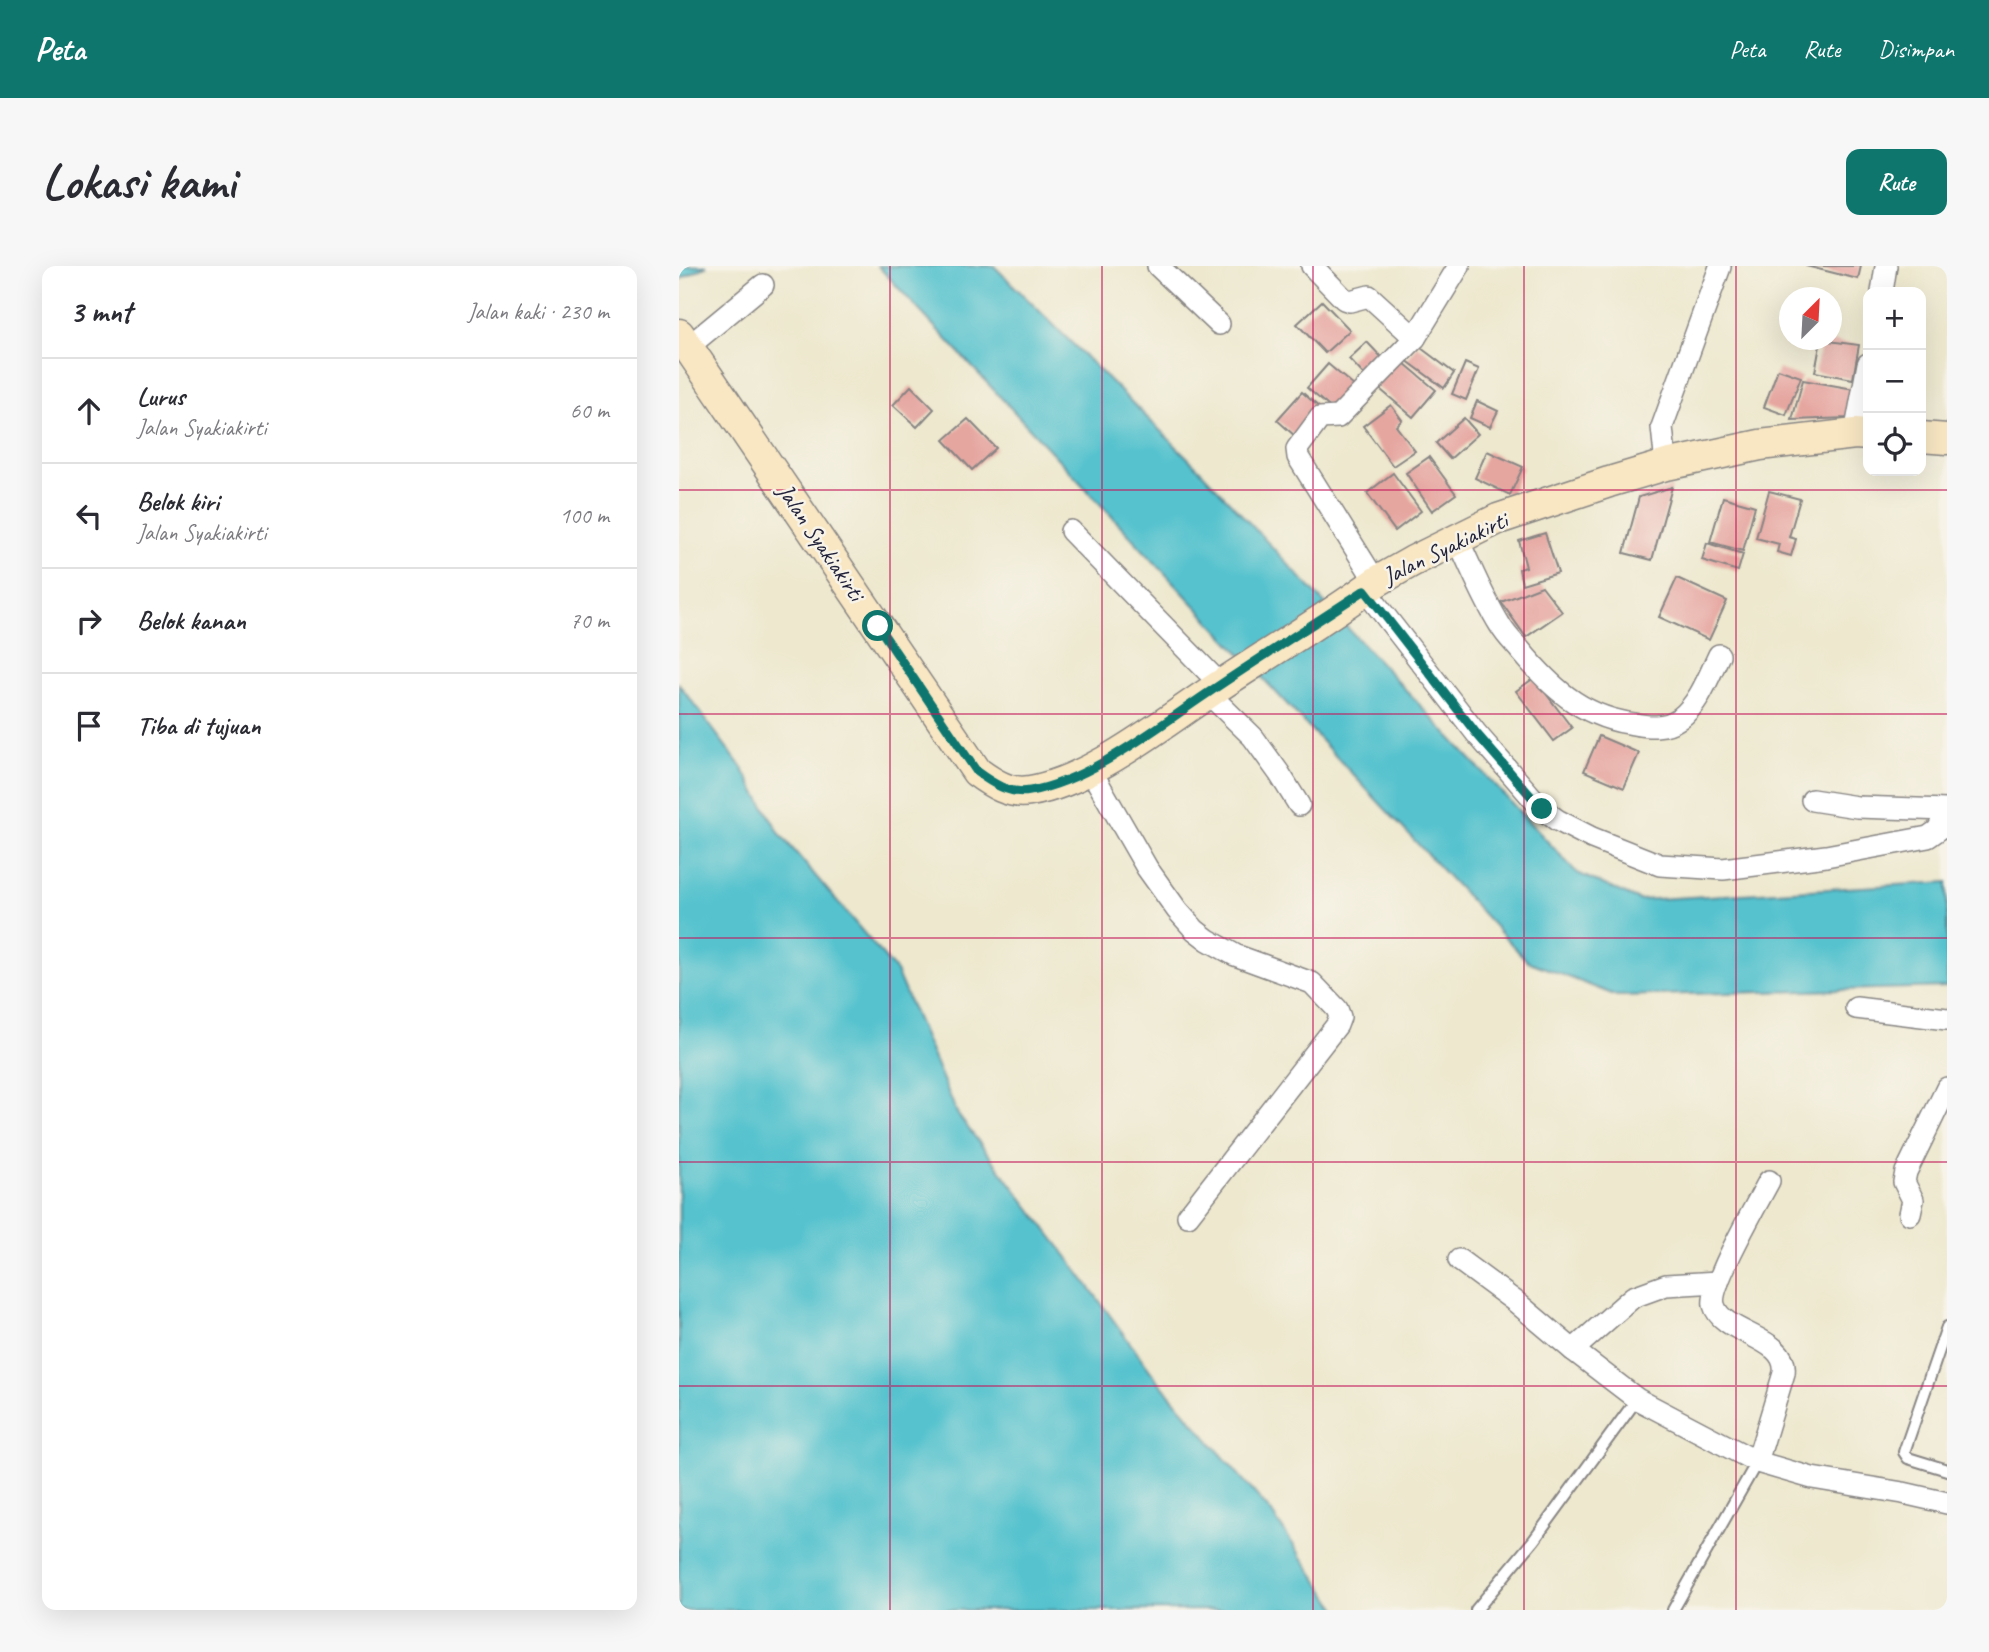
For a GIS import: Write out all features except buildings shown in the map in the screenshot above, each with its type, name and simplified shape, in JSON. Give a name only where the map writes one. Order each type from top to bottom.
[{"type":"street","points":[[1158,266],[1219,324]]},
{"type":"street","points":[[1312,266],[1344,299],[1350,301],[1369,296],[1415,338]]},
{"type":"street","points":[[1459,266],[1415,338],[1338,417],[1320,418],[1297,449],[1298,457],[1363,591],[1476,733],[1542,809],[1573,829],[1660,865],[1734,868],[1826,856],[1928,838],[1938,830],[1947,810],[1857,807],[1812,800]]},
{"type":"street","points":[[1883,287],[1887,266]]},
{"type":"street","points":[[1666,465],[1661,427],[1720,267]]},
{"type":"street","points":[[683,340],[763,285]]},
{"type":"street","name":"Jalan Syakiakirti","points":[[683,340],[977,772],[991,783],[1018,792],[1068,780],[1090,769],[1363,591],[1457,538],[1498,519],[1666,465],[1760,445],[1862,434]]},
{"type":"street","points":[[1862,434],[1864,413]]},
{"type":"street","points":[[1926,438],[1947,439]]},
{"type":"street","points":[[1071,531],[1221,685],[1299,805]]},
{"type":"street","points":[[1457,538],[1500,626],[1534,667],[1570,701],[1589,711],[1614,720],[1641,725],[1655,727],[1668,724],[1681,718],[1696,701],[1719,655]]},
{"type":"street","points":[[1090,769],[1147,868],[1195,930],[1235,955],[1312,983],[1337,1009],[1341,1017],[1188,1216]]},
{"type":"street","points":[[1856,1008],[1947,1018]]},
{"type":"street","points":[[1910,1214],[1913,1200],[1904,1182],[1906,1172],[1947,1088]]},
{"type":"street","points":[[1757,1462],[1784,1373],[1784,1361],[1777,1351],[1719,1314],[1713,1303],[1717,1282],[1769,1181]]},
{"type":"street","points":[[1459,1260],[1515,1301],[1637,1399],[1757,1462],[1812,1478],[1947,1503]]},
{"type":"street","points":[[1573,1350],[1633,1297],[1666,1285],[1717,1282]]},
{"type":"lane","points":[[1947,1327],[1905,1452],[1908,1458],[1947,1469]]},
{"type":"lane","points":[[1476,1610],[1534,1540],[1637,1399]]},
{"type":"lane","points":[[1673,1610],[1757,1462]]},
{"type":"water","points":[[679,266],[707,266],[679,280]]},
{"type":"water","points":[[878,266],[994,266],[1198,468],[1577,873],[1639,900],[1947,882],[1947,987],[1617,996],[1527,961]]},
{"type":"water","points":[[679,684],[742,768],[780,834],[896,971],[958,1115],[1066,1255],[1157,1380],[1271,1512],[1338,1610],[679,1610]]},
{"type":"route","points":[[878,626],[977,772],[991,783],[1018,792],[1068,780],[1090,769],[1365,590],[1476,733],[1542,809]]}]
